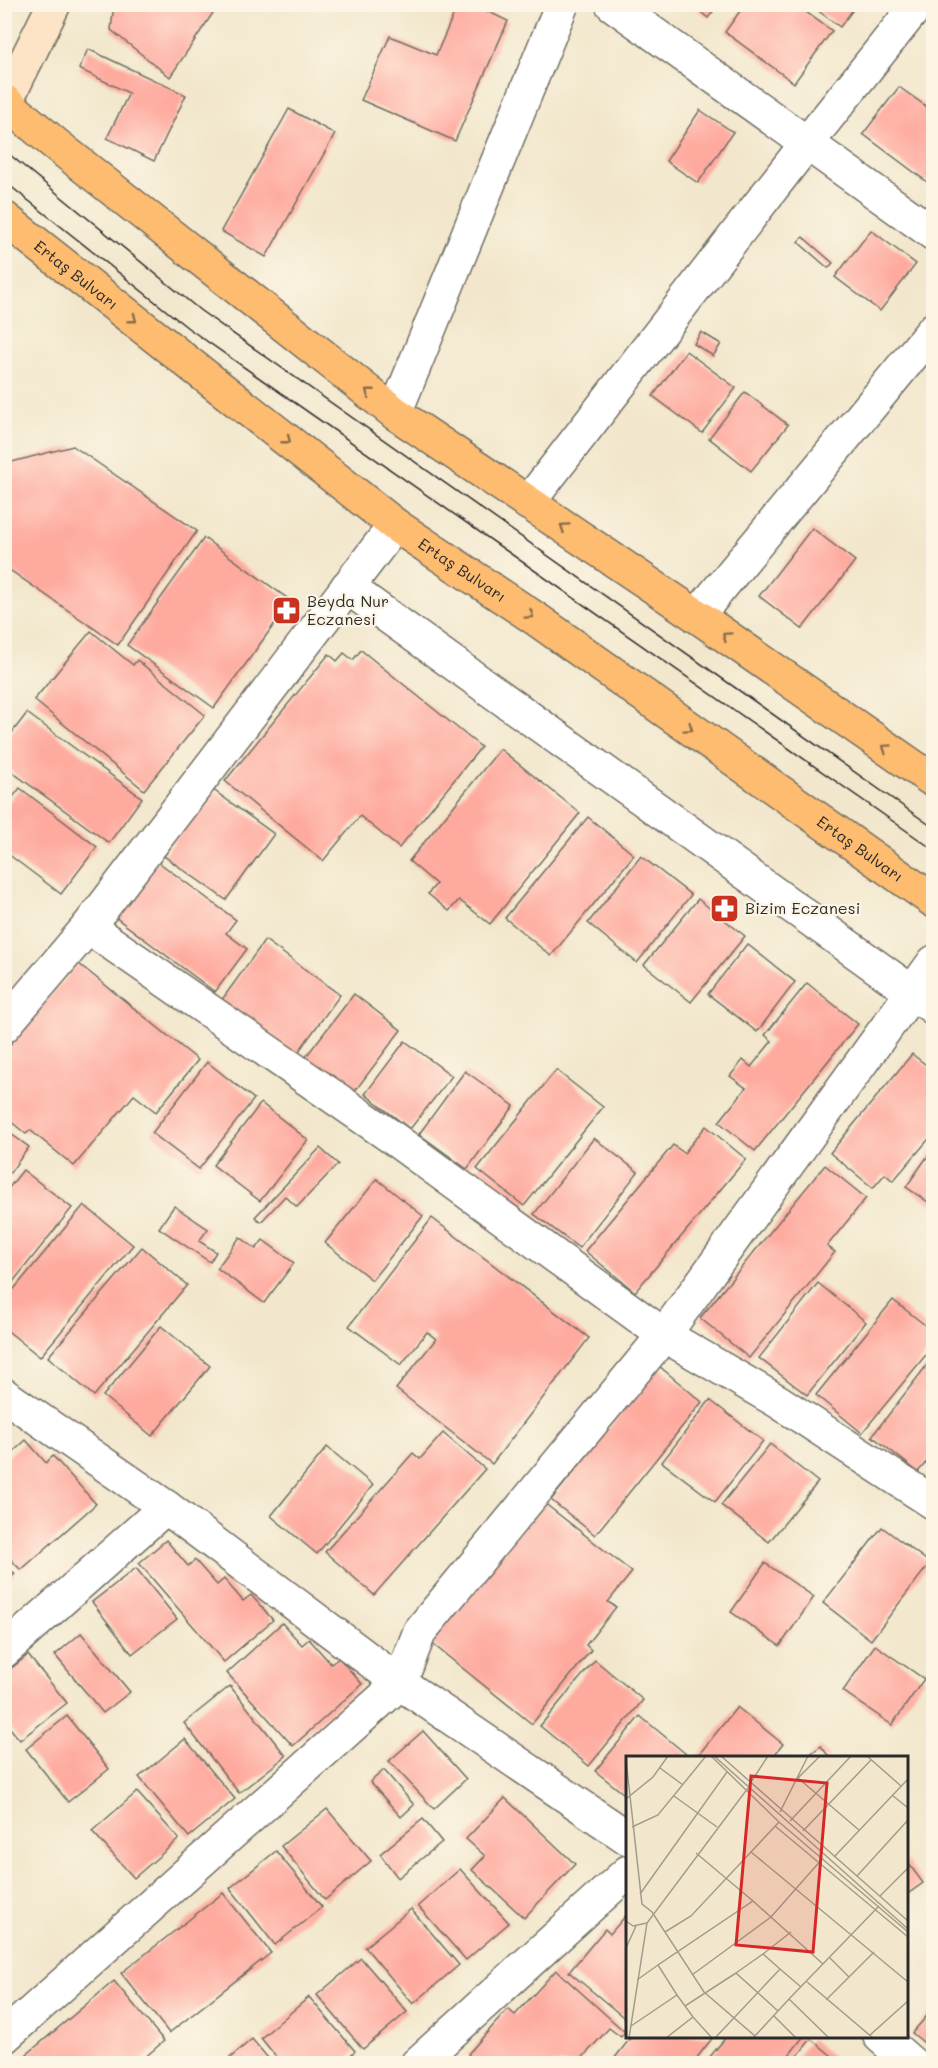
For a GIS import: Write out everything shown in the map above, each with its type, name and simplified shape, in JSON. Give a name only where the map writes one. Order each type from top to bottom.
[{"type":"main road","points":[[54,4],[5,102],[395,412],[697,616],[933,781]]},
{"type":"main road","name":"Ertaş Bulvarı","points":[[4,218],[395,525],[536,619],[933,901]]},
{"type":"street","points":[[395,412],[562,4]]},
{"type":"street","points":[[612,4],[933,234]]},
{"type":"street","points":[[528,503],[807,143],[918,4]]},
{"type":"street","points":[[697,616],[933,329]]},
{"type":"street","points":[[4,1026],[88,927],[395,525]]},
{"type":"street","points":[[347,587],[922,1001]]},
{"type":"street","points":[[88,927],[390,1136],[664,1335],[779,1402],[933,1503]]},
{"type":"street","points":[[4,2037],[400,1683],[420,1631],[664,1335],[922,1001],[933,962]]},
{"type":"street","points":[[4,1395],[166,1507],[400,1683],[626,1837]]},
{"type":"street","points":[[4,1651],[166,1507]]},
{"type":"street","points":[[417,2064],[626,1873]]},
{"type":"street","points":[[881,2038],[912,2064]]},
{"type":"building","points":[[114,4],[219,4],[170,77],[111,30]]},
{"type":"building","points":[[458,4],[472,4],[508,21],[455,141],[361,100],[390,36],[436,55]]},
{"type":"building","points":[[691,4],[719,4],[708,18]]},
{"type":"building","points":[[745,4],[795,4],[832,31],[794,83],[725,32]]},
{"type":"building","points":[[809,4],[857,4],[840,27]]},
{"type":"building","points":[[88,49],[186,95],[154,161],[107,138],[129,93],[79,69]]},
{"type":"building","points":[[899,87],[934,112],[934,187],[863,134]]},
{"type":"building","points":[[289,109],[335,134],[266,257],[221,231]]},
{"type":"building","points":[[700,110],[733,132],[698,183],[666,161]]},
{"type":"building","points":[[871,230],[916,264],[880,311],[835,277]]},
{"type":"building","points":[[803,237],[833,263],[828,268],[798,242]]},
{"type":"building","points":[[701,332],[721,344],[713,356],[694,344]]},
{"type":"building","points":[[686,351],[736,388],[702,433],[653,396]]},
{"type":"building","points":[[745,392],[788,425],[751,471],[709,438]]},
{"type":"building","points":[[73,446],[197,531],[118,645],[11,571],[4,577],[4,464]]},
{"type":"building","points":[[812,528],[855,561],[802,629],[759,596]]},
{"type":"building","points":[[204,538],[291,601],[214,708],[127,645]]},
{"type":"building","points":[[91,631],[133,665],[137,660],[205,715],[144,790],[34,700]]},
{"type":"building","points":[[361,650],[481,747],[399,848],[360,816],[323,861],[225,781],[329,654],[337,661],[344,653],[353,660]]},
{"type":"building","points":[[27,713],[142,798],[109,843],[4,766],[4,743]]},
{"type":"building","points":[[500,749],[580,813],[490,924],[459,900],[449,911],[428,894],[436,884],[409,861]]},
{"type":"building","points":[[20,788],[97,847],[61,894],[4,851],[4,808]]},
{"type":"building","points":[[212,789],[274,834],[226,900],[164,856]]},
{"type":"building","points":[[588,817],[634,855],[551,956],[505,918]]},
{"type":"building","points":[[641,856],[691,895],[637,963],[588,923]]},
{"type":"building","points":[[157,861],[236,920],[226,933],[247,949],[215,992],[115,917]]},
{"type":"building","points":[[698,899],[745,936],[691,1002],[644,965]]},
{"type":"building","points":[[265,940],[340,995],[296,1055],[221,1001]]},
{"type":"building","points":[[747,944],[795,982],[757,1032],[708,994]]},
{"type":"building","points":[[78,963],[198,1060],[156,1112],[134,1095],[74,1166],[30,1130],[26,1134],[4,1116],[4,1052]]},
{"type":"building","points":[[807,983],[858,1024],[755,1151],[719,1122],[746,1088],[730,1076],[743,1060],[751,1067],[772,1041],[765,1035]]},
{"type":"building","points":[[354,994],[401,1030],[352,1095],[304,1059]]},
{"type":"building","points":[[405,1041],[452,1076],[410,1129],[365,1094]]},
{"type":"building","points":[[912,1054],[934,1071],[934,1133],[893,1181],[885,1174],[873,1188],[830,1153]]},
{"type":"building","points":[[207,1062],[254,1099],[199,1169],[152,1133]]},
{"type":"building","points":[[556,1070],[603,1107],[524,1206],[477,1169]]},
{"type":"building","points":[[465,1071],[514,1106],[467,1169],[419,1134]]},
{"type":"building","points":[[261,1103],[308,1140],[260,1201],[213,1165]]},
{"type":"building","points":[[706,1126],[746,1159],[635,1292],[585,1251],[673,1145],[684,1153]]},
{"type":"building","points":[[4,1129],[29,1147],[4,1181]]},
{"type":"building","points":[[594,1138],[638,1172],[579,1248],[534,1214]]},
{"type":"building","points":[[934,1147],[934,1206],[906,1187]]},
{"type":"building","points":[[320,1148],[338,1164],[297,1207],[285,1196],[261,1222],[255,1217]]},
{"type":"building","points":[[825,1165],[866,1198],[827,1246],[835,1252],[749,1358],[700,1318]]},
{"type":"building","points":[[23,1170],[72,1208],[4,1293],[4,1194]]},
{"type":"building","points":[[377,1179],[423,1216],[372,1280],[325,1243]]},
{"type":"building","points":[[84,1205],[133,1245],[40,1357],[4,1328],[4,1301]]},
{"type":"building","points":[[174,1206],[208,1229],[199,1241],[216,1252],[210,1262],[159,1228]]},
{"type":"building","points":[[432,1218],[589,1338],[492,1464],[396,1389],[436,1339],[427,1332],[401,1365],[349,1326]]},
{"type":"building","points":[[240,1237],[256,1249],[263,1240],[294,1263],[264,1303],[217,1268]]},
{"type":"building","points":[[142,1247],[187,1285],[94,1396],[48,1357]]},
{"type":"building","points":[[818,1283],[866,1322],[807,1395],[759,1358]]},
{"type":"building","points":[[893,1300],[934,1332],[934,1345],[862,1433],[816,1395]]},
{"type":"building","points":[[161,1326],[210,1366],[152,1436],[103,1396]]},
{"type":"building","points":[[934,1356],[934,1453],[918,1472],[872,1436]]},
{"type":"building","points":[[659,1366],[702,1402],[595,1535],[551,1500]]},
{"type":"building","points":[[710,1400],[763,1441],[715,1502],[662,1462]]},
{"type":"building","points":[[443,1433],[485,1469],[374,1595],[325,1552],[413,1453],[420,1459]]},
{"type":"building","points":[[26,1440],[46,1463],[53,1456],[96,1504],[21,1570],[4,1553],[4,1460]]},
{"type":"building","points":[[770,1444],[818,1482],[769,1542],[721,1505]]},
{"type":"building","points":[[327,1447],[373,1485],[317,1554],[271,1516]]},
{"type":"building","points":[[543,1502],[632,1572],[608,1602],[616,1607],[586,1645],[591,1650],[532,1724],[430,1642]]},
{"type":"building","points":[[882,1527],[930,1563],[871,1640],[823,1603]]},
{"type":"building","points":[[166,1540],[188,1566],[195,1560],[217,1585],[224,1579],[243,1601],[251,1595],[273,1620],[224,1662],[139,1563]]},
{"type":"building","points":[[4,1563],[15,1574],[4,1583]]},
{"type":"building","points":[[765,1563],[814,1597],[780,1646],[731,1612]]},
{"type":"building","points":[[136,1568],[177,1619],[132,1654],[92,1602]]},
{"type":"building","points":[[282,1623],[302,1645],[309,1639],[331,1664],[339,1658],[362,1684],[293,1746],[227,1673]]},
{"type":"building","points":[[81,1633],[130,1692],[103,1713],[55,1655]]},
{"type":"building","points":[[875,1645],[924,1679],[892,1725],[843,1691]]},
{"type":"building","points":[[28,1655],[67,1703],[20,1740],[4,1721],[4,1674]]},
{"type":"building","points":[[595,1660],[643,1700],[589,1766],[540,1726]]},
{"type":"building","points":[[230,1686],[286,1756],[239,1793],[184,1723]]},
{"type":"building","points":[[737,1707],[783,1744],[774,1756],[698,1756]]},
{"type":"building","points":[[67,1716],[109,1769],[68,1802],[26,1749]]},
{"type":"building","points":[[640,1716],[686,1754],[684,1756],[626,1756],[626,1795],[595,1771]]},
{"type":"building","points":[[423,1731],[466,1779],[434,1809],[389,1761]]},
{"type":"building","points":[[185,1739],[235,1799],[189,1837],[139,1777]]},
{"type":"building","points":[[821,1746],[828,1756],[808,1756]]},
{"type":"building","points":[[384,1770],[414,1805],[401,1817],[370,1782]]},
{"type":"building","points":[[137,1792],[179,1839],[134,1878],[92,1831]]},
{"type":"building","points":[[505,1798],[575,1864],[524,1918],[472,1870],[485,1856],[466,1839]]},
{"type":"building","points":[[327,1809],[371,1861],[325,1900],[281,1846]]},
{"type":"building","points":[[423,1819],[442,1842],[398,1878],[380,1854]]},
{"type":"building","points":[[276,1851],[322,1907],[275,1945],[230,1888]]},
{"type":"building","points":[[908,1863],[923,1883],[908,1894]]},
{"type":"building","points":[[460,1869],[509,1923],[466,1960],[418,1906]]},
{"type":"building","points":[[223,1893],[271,1953],[169,2033],[121,1973]]},
{"type":"building","points":[[411,1909],[459,1965],[413,2004],[365,1947]]},
{"type":"building","points":[[626,1915],[626,2019],[569,1972],[605,1929],[610,1934]]},
{"type":"building","points":[[361,1958],[407,2012],[363,2049],[317,1995]]},
{"type":"building","points":[[556,1970],[625,2032],[621,2037],[609,2028],[577,2064],[479,2064],[468,2054],[508,2009],[515,2015]]},
{"type":"building","points":[[114,1981],[164,2041],[137,2064],[23,2064],[20,2060]]},
{"type":"building","points":[[309,1997],[355,2051],[341,2064],[282,2064],[261,2038]]},
{"type":"building","points":[[934,2008],[934,2051],[912,2033]]},
{"type":"building","points":[[630,2038],[712,2038],[692,2064],[610,2064]]},
{"type":"building","points":[[725,2038],[802,2038],[782,2064],[704,2064]]},
{"type":"building","points":[[252,2039],[273,2064],[223,2064]]},
{"type":"building","points":[[811,2039],[842,2064],[791,2064]]},
{"type":"tram line","points":[[4,150],[201,311],[934,828]]},
{"type":"tram line","points":[[4,181],[188,328],[934,850]]},
{"type":"place","name":"Beyda Nur Eczanesi","points":[[286,610]]},
{"type":"place","name":"Bizim Eczanesi","points":[[724,908]]}]
